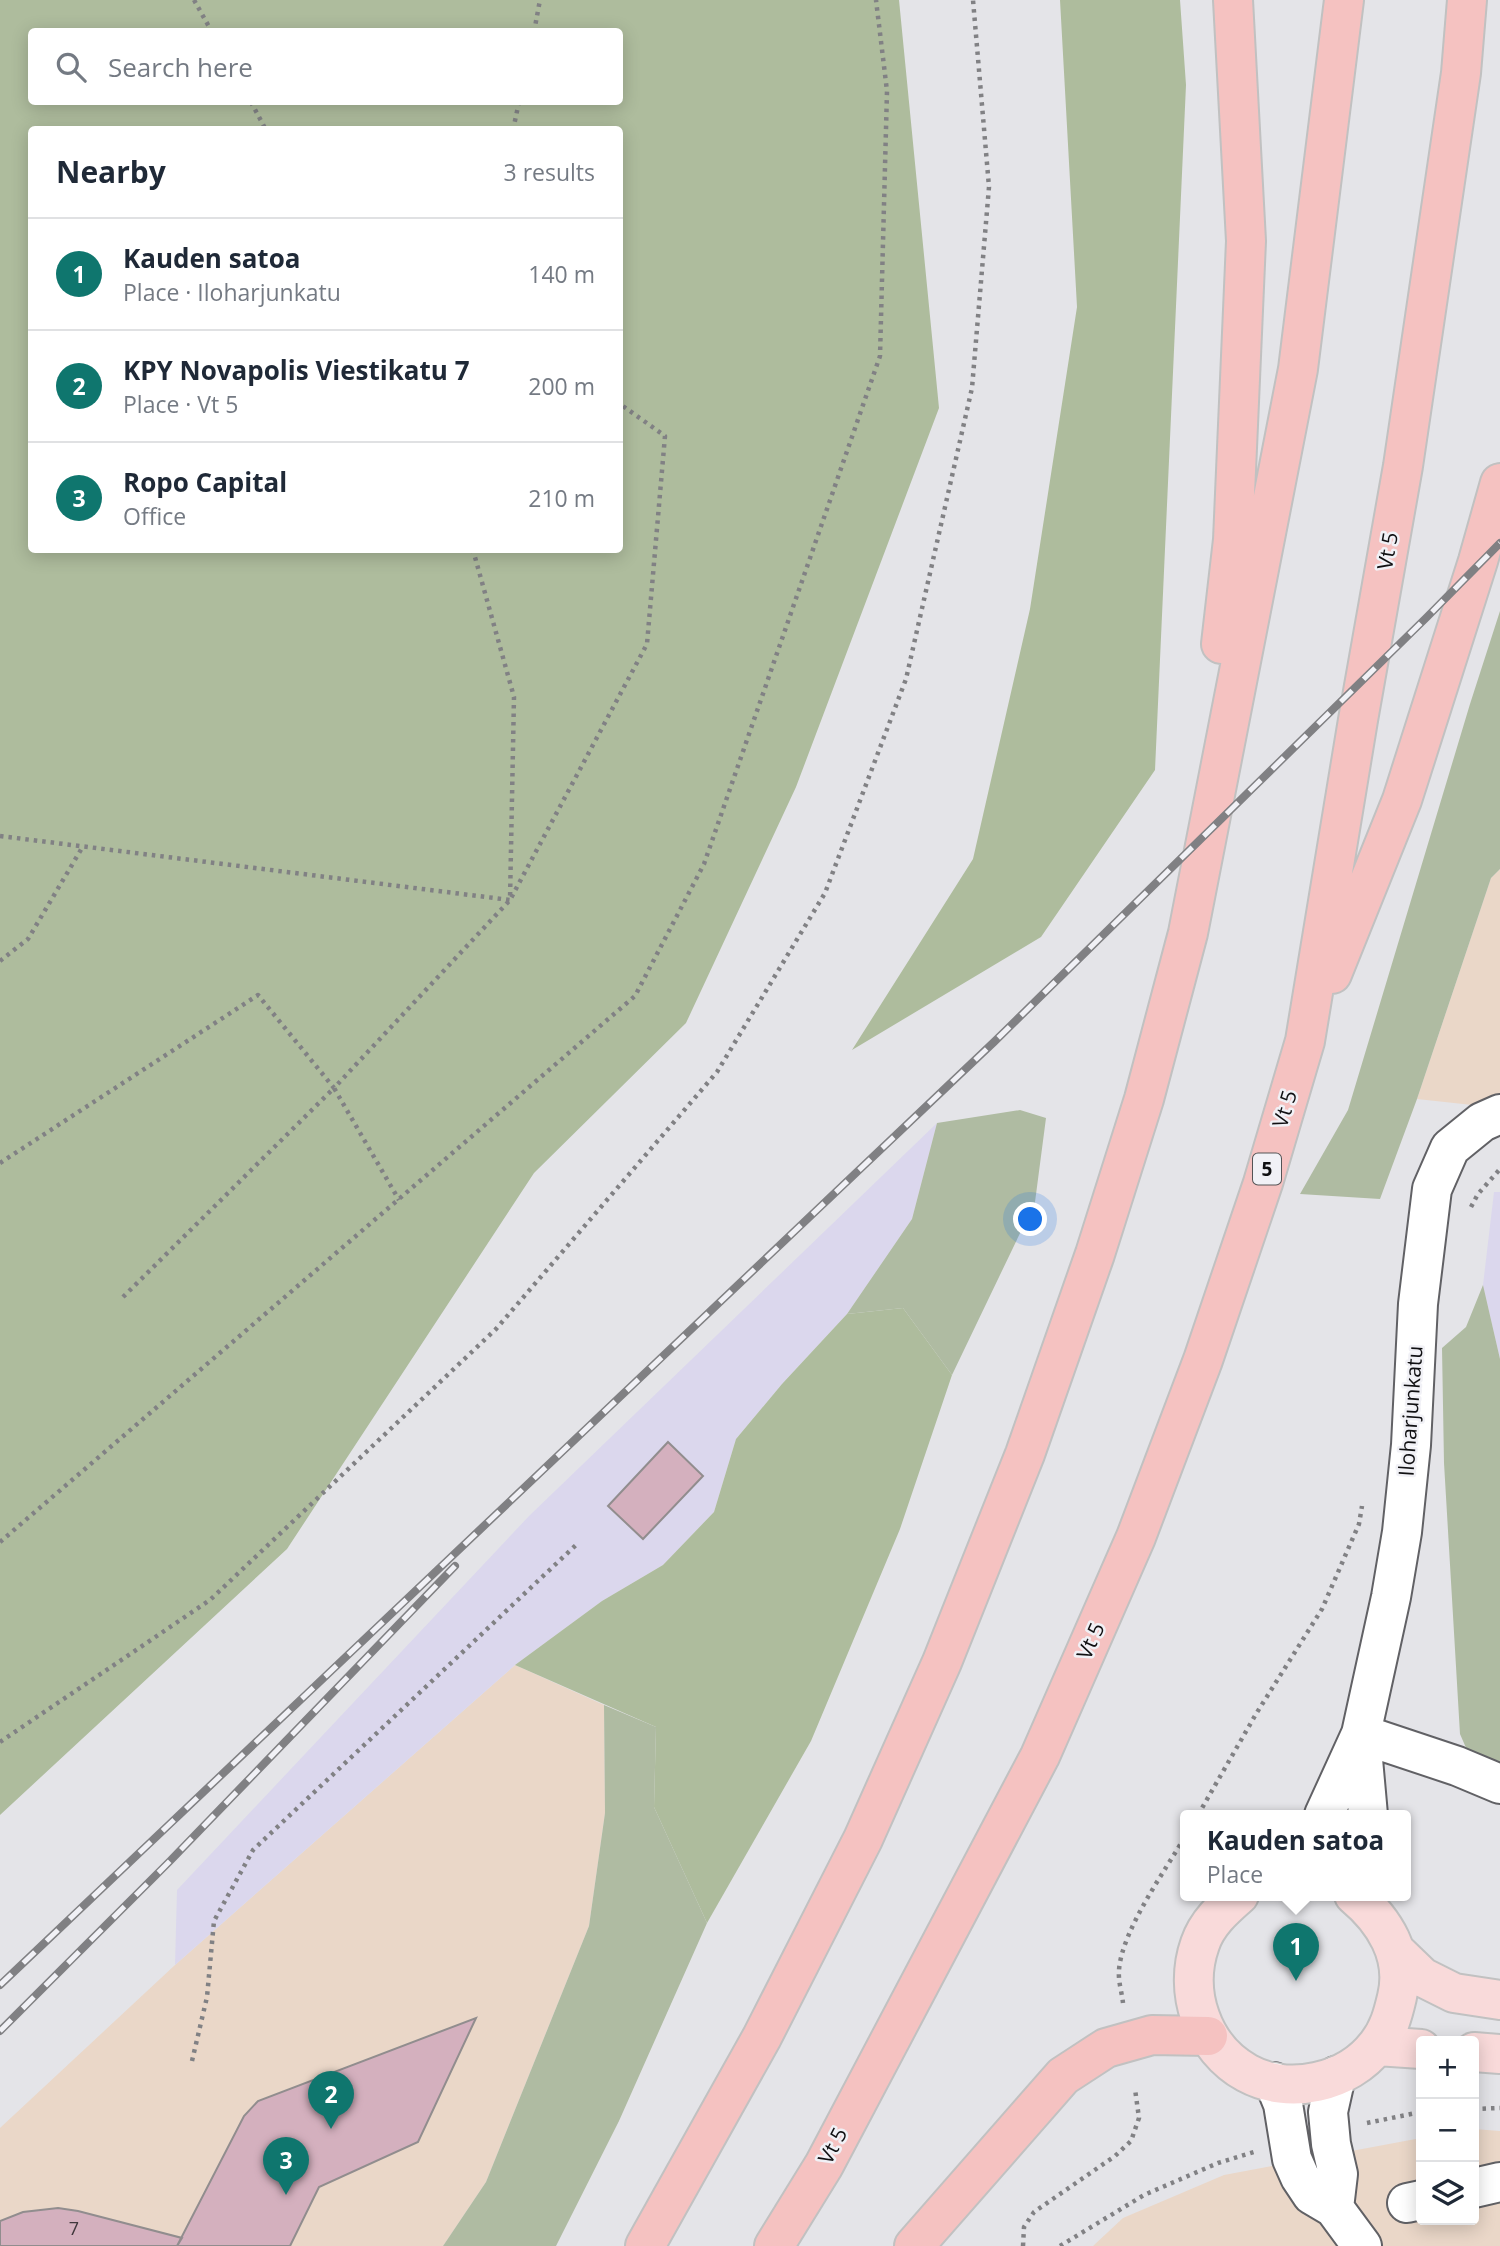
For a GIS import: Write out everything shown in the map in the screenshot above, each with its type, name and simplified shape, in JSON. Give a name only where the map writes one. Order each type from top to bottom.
[{"type":"highway","points":[[1188,933],[1233,540],[1246,241],[1233,0]]},
{"type":"highway","points":[[645,2246],[762,2036],[863,1839],[943,1662],[1025,1454],[1095,1254],[1144,1099],[1188,933],[1298,369],[1344,0]]},
{"type":"highway","name":"Vt 5","points":[[774,2246],[824,2165],[1040,1756],[1126,1562],[1208,1348],[1263,1183],[1305,1041],[1403,466],[1461,73],[1467,0]]},
{"type":"highway","points":[[1305,1041],[1402,800],[1500,483]]},
{"type":"highway","points":[[914,2246],[1063,2076],[1106,2048],[1152,2035],[1208,2036]]},
{"type":"main road","points":[[1232,1901],[1217,1915],[1200,1942],[1193,1974],[1196,2006],[1208,2036],[1226,2057],[1248,2073],[1274,2082],[1301,2084],[1328,2080],[1355,2066],[1377,2046],[1392,2021],[1400,1986],[1395,1951],[1385,1928],[1366,1901]]},
{"type":"main road","points":[[1395,1951],[1422,1977],[1454,1993],[1500,2000]]},
{"type":"main road","points":[[1377,2046],[1416,2049]]},
{"type":"main road","points":[[1479,2052],[1500,2054]]},
{"type":"street","name":"Iloharjunkatu","points":[[1326,1810],[1361,1734],[1391,1597],[1402,1532],[1411,1445],[1418,1304],[1433,1189],[1450,1147],[1482,1122],[1500,1114]]},
{"type":"street","name":"Iloharjunkatu","points":[[1361,1734],[1368,1810]]},
{"type":"street","points":[[1361,1734],[1457,1766],[1500,1784]]},
{"type":"street","points":[[1334,2208],[1338,2174],[1329,2132],[1328,2112],[1336,2076]]},
{"type":"street","points":[[1274,2082],[1283,2104],[1292,2159],[1306,2186],[1312,2195],[1334,2208],[1362,2246]]},
{"type":"street","points":[[1479,2187],[1500,2182]]},
{"type":"path","points":[[194,0],[210,28]]},
{"type":"path","points":[[535,28],[540,0]]},
{"type":"path","points":[[0,1542],[635,996],[704,864],[880,356],[887,91],[876,0]]},
{"type":"path","points":[[0,1742],[210,1600],[496,1329],[717,1072],[825,893],[906,679],[972,388],[989,187],[974,0]]},
{"type":"path","points":[[253,105],[265,126]]},
{"type":"path","points":[[514,126],[518,105]]},
{"type":"path","points":[[124,1297],[334,1088],[510,900],[647,644],[665,436],[623,406]]},
{"type":"path","points":[[474,553],[514,697],[510,900]]},
{"type":"path","points":[[0,836],[510,900]]},
{"type":"path","points":[[0,961],[28,939],[82,848]]},
{"type":"path","points":[[0,1163],[258,995],[334,1088],[399,1200]]},
{"type":"path","points":[[1467,1215],[1478,1194],[1500,1168]]},
{"type":"path","points":[[1201,1810],[1256,1714],[1322,1609],[1359,1524],[1363,1499]]},
{"type":"path","points":[[192,2061],[207,1997],[214,1921],[253,1850],[576,1545]]},
{"type":"path","points":[[1125,2011],[1119,1972],[1124,1946],[1180,1845]]},
{"type":"path","points":[[1023,2246],[1024,2227],[1034,2212],[1115,2156],[1131,2141],[1139,2118],[1135,2089]]},
{"type":"path","points":[[1479,2109],[1500,2108]]},
{"type":"path","points":[[1329,2132],[1416,2113]]},
{"type":"path","points":[[1060,2246],[1144,2194],[1218,2163],[1289,2142]]},
{"type":"shaded area","points":[[1500,869],[1500,1108],[1417,1099],[1491,878]]},
{"type":"shaded area","points":[[937,1123],[912,1219],[847,1314],[782,1384],[736,1439],[714,1512],[663,1565],[602,1601],[515,1665],[175,1965],[177,1890],[529,1516]]},
{"type":"shaded area","points":[[1494,1192],[1500,1192],[1500,1359],[1483,1285]]},
{"type":"shaded area","points":[[515,1665],[604,1705],[605,1813],[589,1926],[486,2182],[443,2246],[0,2246],[0,2128],[175,1965]]},
{"type":"shaded area","points":[[1479,2129],[1500,2131],[1500,2246],[1093,2246],[1123,2218],[1224,2175],[1416,2139],[1416,2225],[1479,2225]]},
{"type":"green space","points":[[0,0],[899,0],[939,408],[796,787],[686,1023],[534,1173],[287,1549],[0,1815]]},
{"type":"green space","points":[[1060,0],[1180,0],[1186,85],[1155,770],[1041,937],[852,1050],[973,859],[1030,609],[1077,307]]},
{"type":"green space","points":[[1500,611],[1500,869],[1491,878],[1417,1099],[1380,1199],[1300,1194],[1348,1110]]},
{"type":"green space","points":[[1020,1110],[1046,1118],[1035,1202],[952,1375],[903,1308],[847,1314],[912,1219],[937,1123]]},
{"type":"green space","points":[[1483,1285],[1500,1359],[1500,1761],[1470,1757],[1460,1734],[1444,1463],[1442,1348],[1466,1327]]},
{"type":"green space","points":[[903,1308],[952,1375],[900,1529],[811,1741],[707,1923],[654,1807],[656,1727],[515,1665],[602,1601],[663,1565],[714,1512],[736,1439],[782,1384],[847,1314]]},
{"type":"green space","points":[[604,1705],[656,1727],[654,1807],[707,1923],[619,2121],[556,2246],[443,2246],[486,2182],[589,1926],[605,1813]]},
{"type":"building","points":[[668,1442],[703,1476],[643,1539],[608,1506]]},
{"type":"building","points":[[476,2018],[418,2142],[319,2187],[290,2246],[177,2246],[244,2116],[258,2101]]},
{"type":"building","points":[[58,2208],[182,2238],[177,2246],[0,2246],[0,2221],[23,2212]]},
{"type":"railway","points":[[0,1985],[994,1042],[1500,543]]},
{"type":"railway","points":[[0,2031],[170,1861],[455,1566]]},
{"type":"place","name":"Kauden satoa","points":[[1296,1981]]},
{"type":"place","name":"KPY Novapolis Viestikatu 7","points":[[331,2129]]},
{"type":"place","name":"Ropo Capital","points":[[286,2195]]}]
